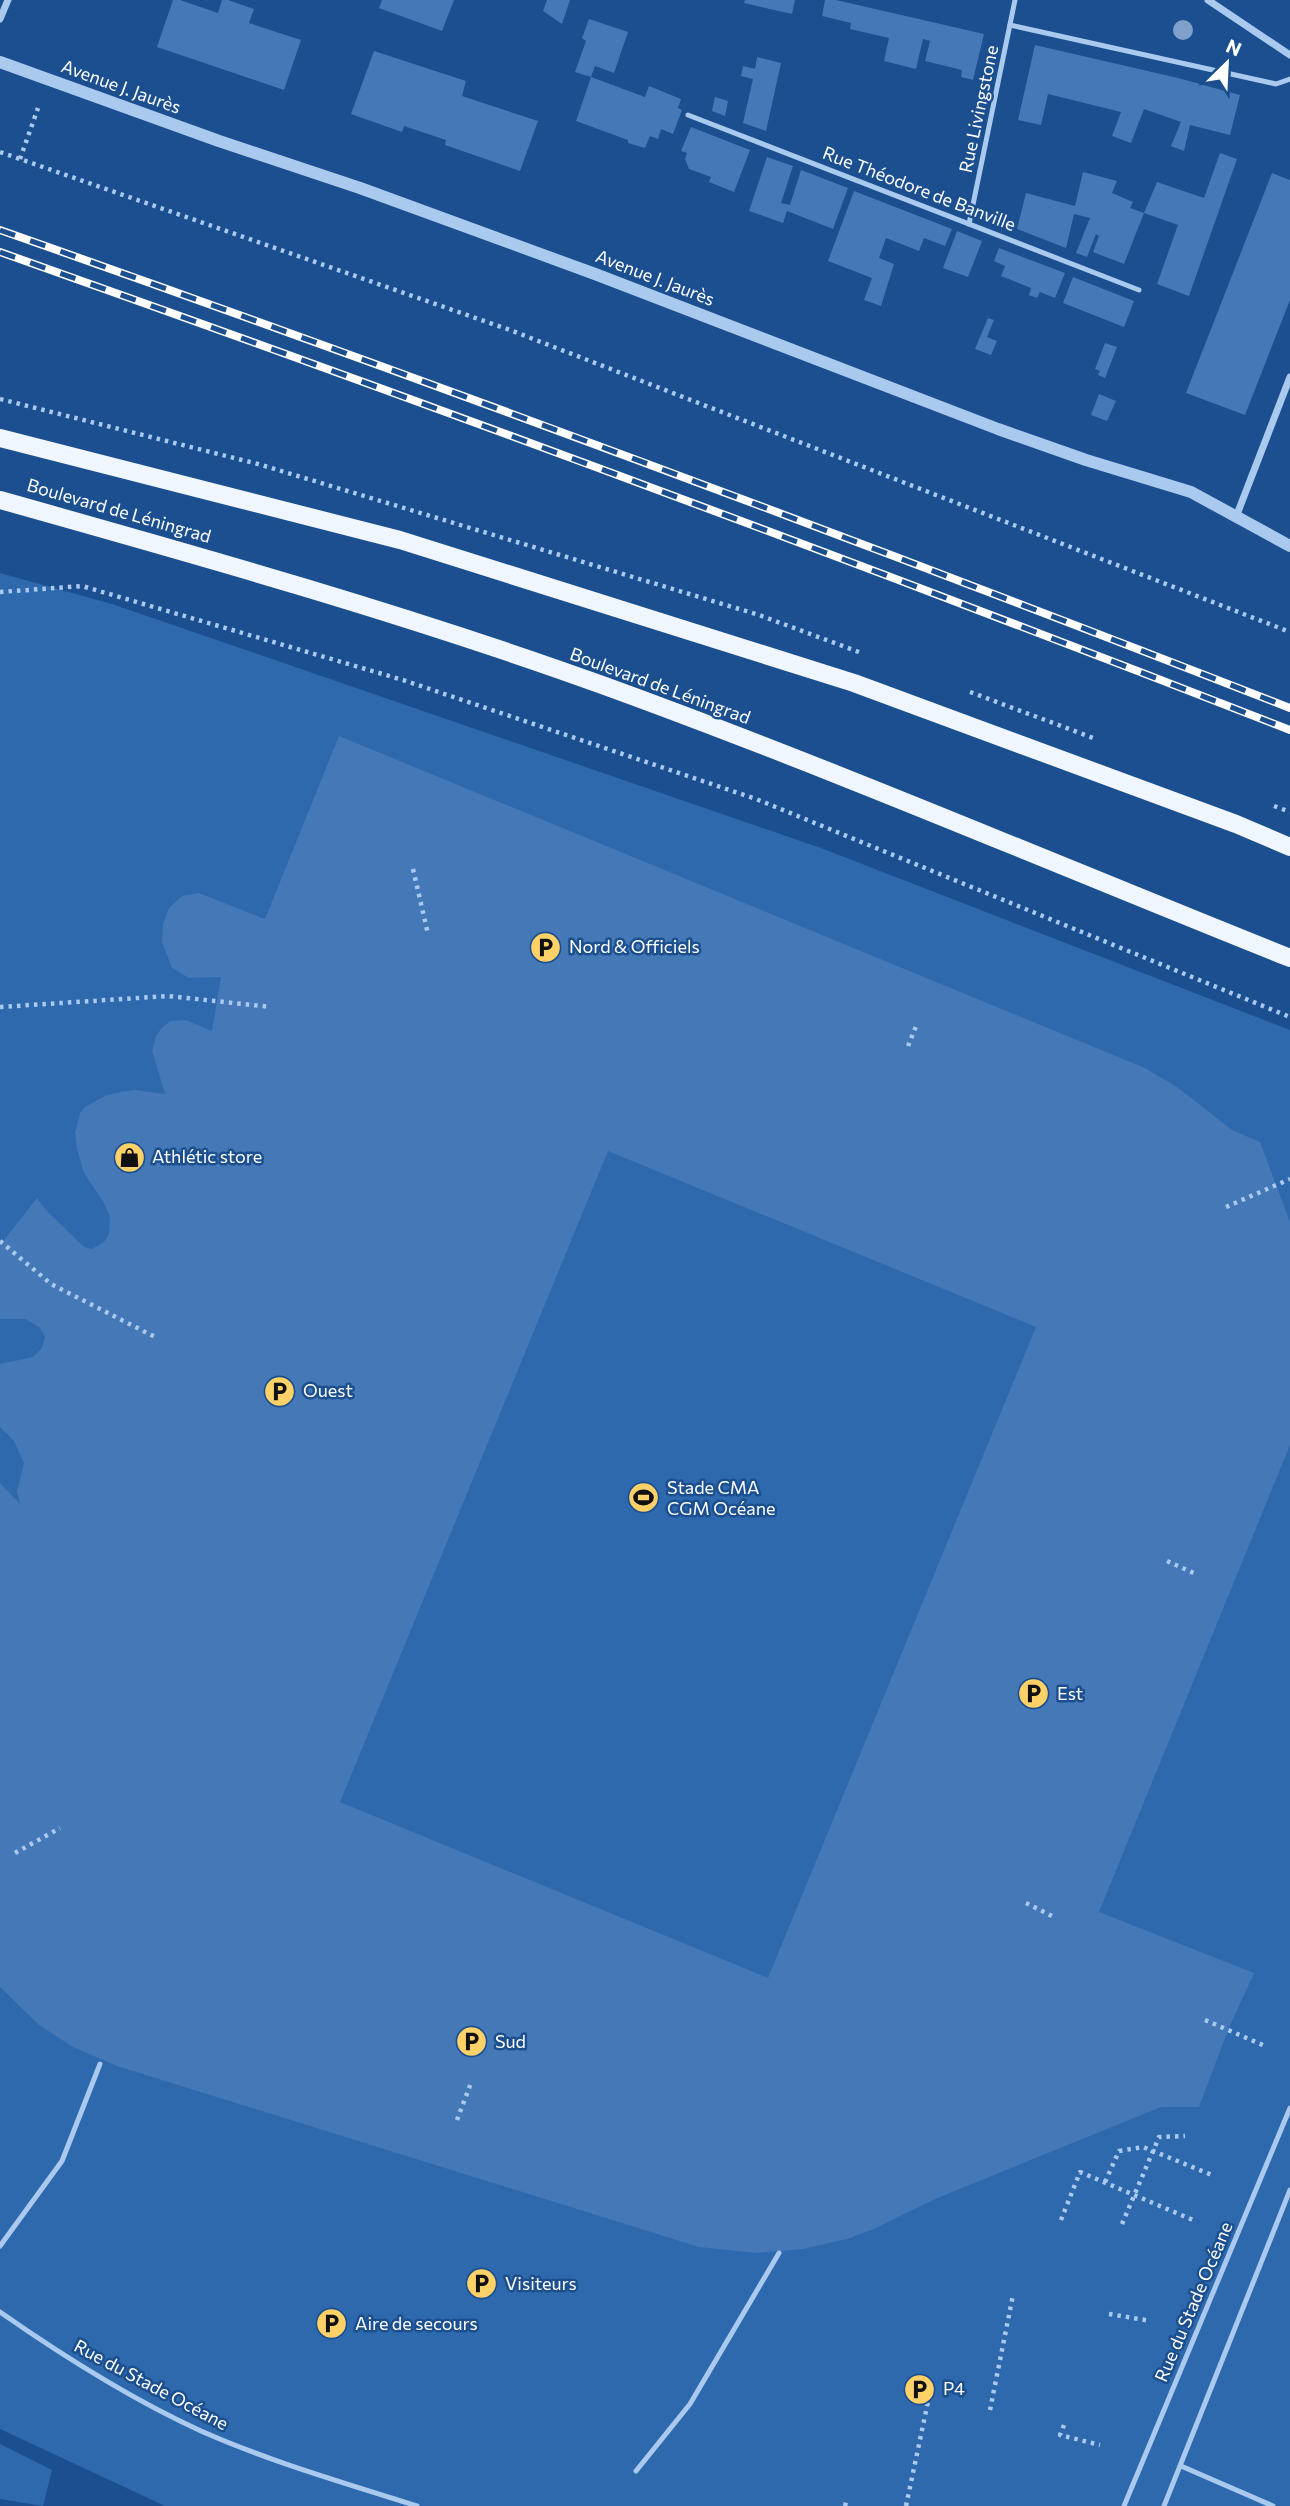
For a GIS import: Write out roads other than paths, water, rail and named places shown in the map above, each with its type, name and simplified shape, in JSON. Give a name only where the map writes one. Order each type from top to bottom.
[{"type":"main road","points":[[0,438],[400,540],[853,683],[1236,824],[1290,847]]},
{"type":"main road","name":"Boulevard de Léningrad","points":[[0,500],[360,603],[603,686],[835,773],[1213,929],[1290,958]]},
{"type":"street","points":[[0,19],[8,0]]},
{"type":"street","points":[[1208,0],[1290,55]]},
{"type":"street","name":"Avenue J. Jaurès","points":[[0,62],[556,260],[998,429],[1086,460],[1191,492],[1290,545]]},
{"type":"street","points":[[1236,517],[1290,377]]},
{"type":"lane","name":"Rue Livingstone","points":[[969,224],[1015,0]]},
{"type":"lane","points":[[1010,25],[1276,84],[1290,79]]},
{"type":"lane","name":"Rue Théodore de Banville","points":[[688,115],[1139,290]]},
{"type":"lane","points":[[0,2246],[62,2161],[100,2064]]},
{"type":"lane","name":"Rue du Stade Océane","points":[[1124,2506],[1290,2108]]},
{"type":"lane","points":[[1164,2506],[1290,2190]]},
{"type":"lane","points":[[636,2471],[690,2404],[779,2253]]},
{"type":"lane","name":"Rue du Stade Océane","points":[[0,2312],[110,2383],[201,2431],[299,2468],[417,2506]]},
{"type":"lane","points":[[1181,2466],[1273,2506]]},
{"type":"railway","points":[[0,230],[647,464],[1290,708]]},
{"type":"railway","points":[[0,252],[647,486],[1290,730]]},
{"type":"place","name":"Nord & Officiels","points":[[546,947]]},
{"type":"place","name":"Athlétic store","points":[[129,1157]]},
{"type":"place","name":"Ouest","points":[[280,1391]]},
{"type":"place","name":"Stade CMA CGM Océane","points":[[644,1498]]},
{"type":"place","name":"Est","points":[[1034,1694]]},
{"type":"place","name":"Sud","points":[[472,2042]]},
{"type":"place","name":"Visiteurs","points":[[482,2284]]},
{"type":"place","name":"Aire de secours","points":[[332,2324]]},
{"type":"place","name":"P4","points":[[920,2389]]}]
